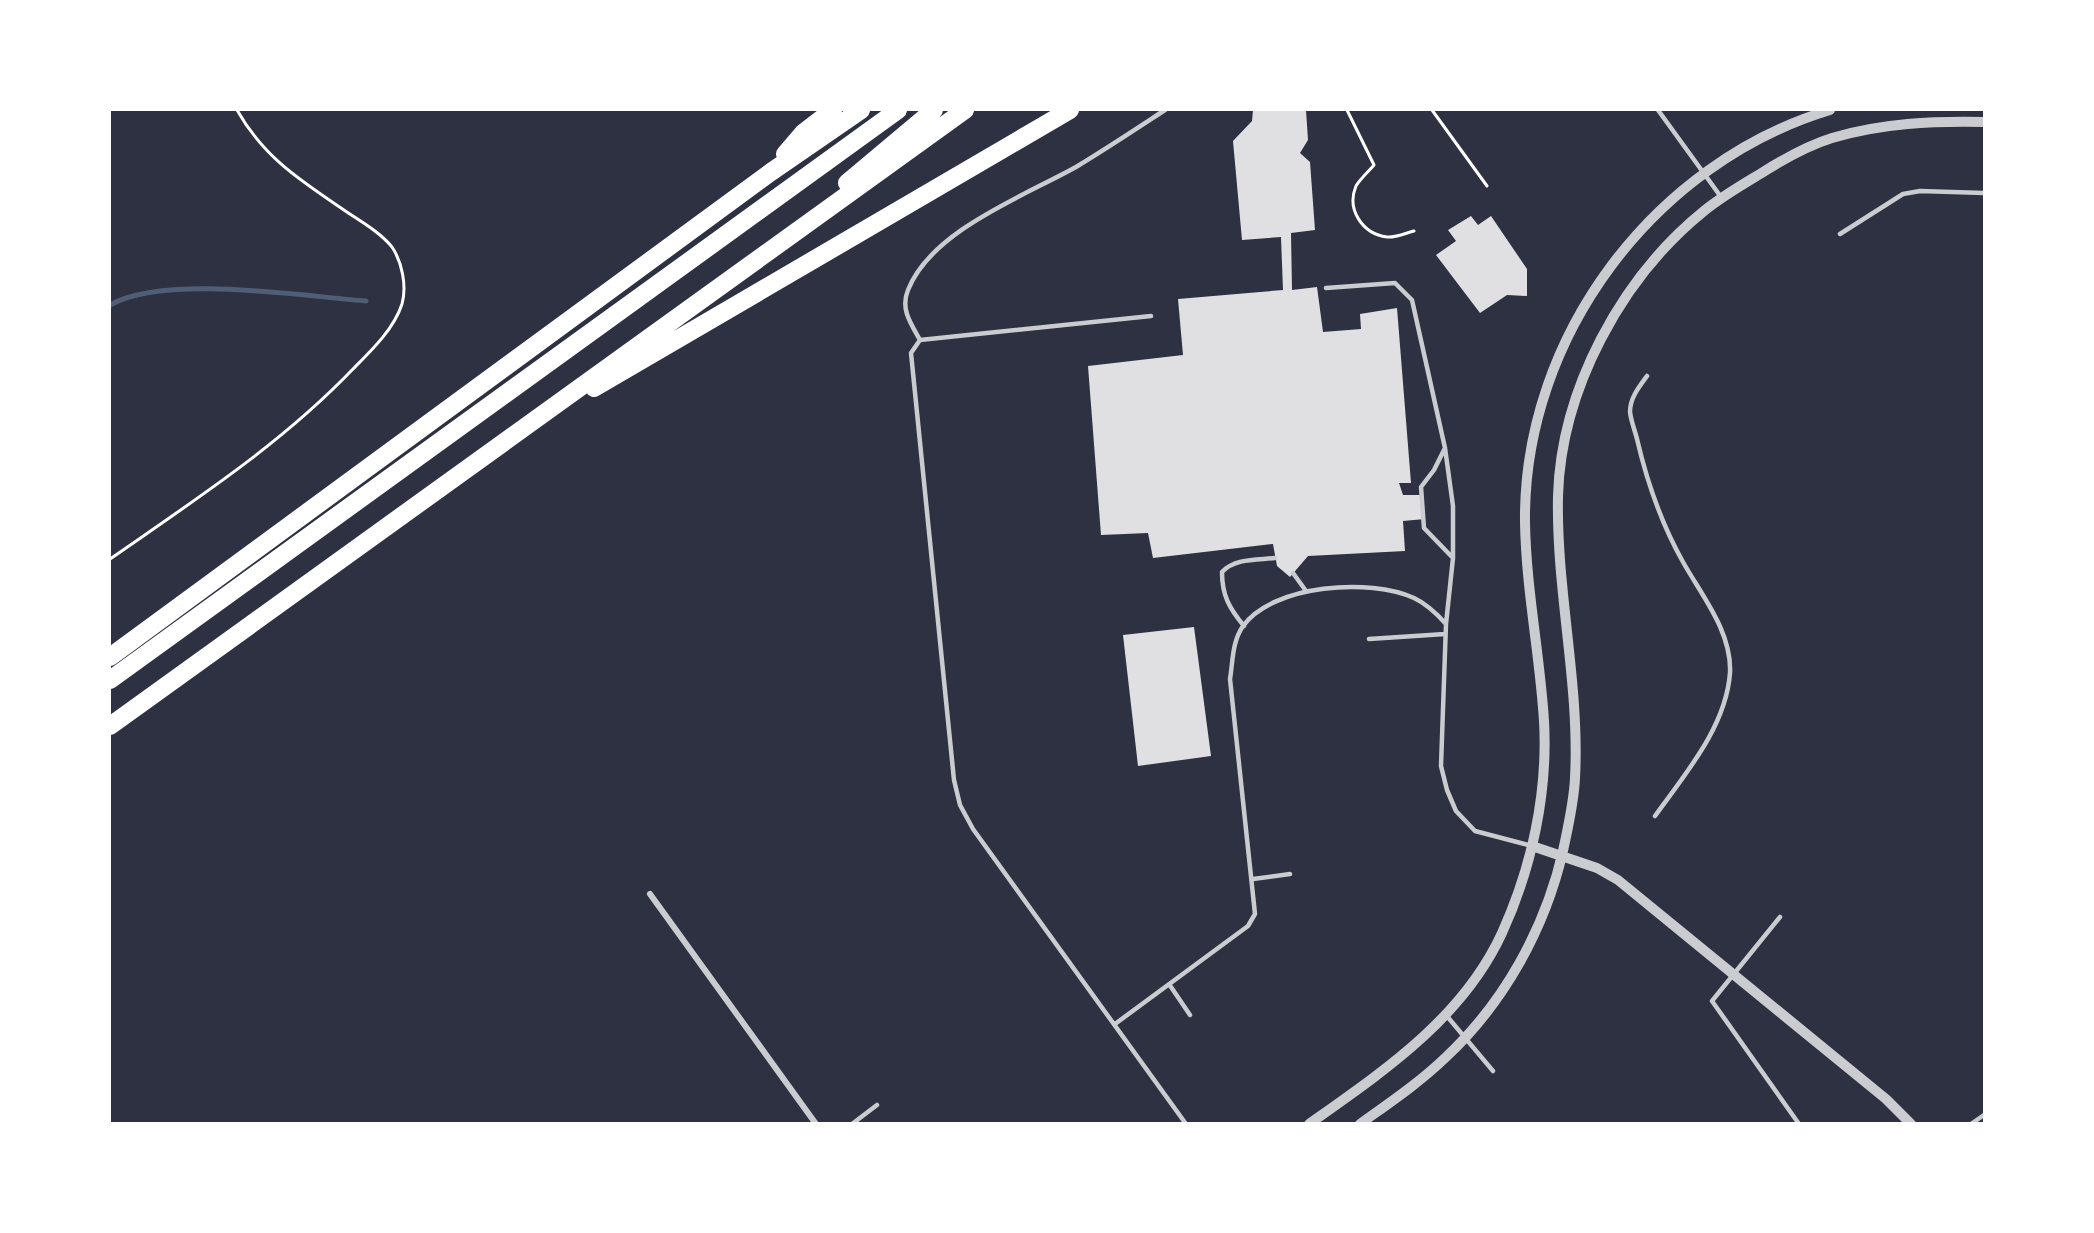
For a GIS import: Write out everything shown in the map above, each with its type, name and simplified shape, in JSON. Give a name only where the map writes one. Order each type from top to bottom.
[{"type":"highway","points":[[771,172],[803,133],[833,110]]},
{"type":"highway","points":[[110,657],[771,172],[861,110]]},
{"type":"highway","points":[[110,680],[898,110]]},
{"type":"highway","points":[[796,232],[855,175],[934,110]]},
{"type":"highway","points":[[110,726],[965,110]]},
{"type":"highway","points":[[493,449],[753,293],[1070,110]]},
{"type":"street","points":[[1309,1124],[1402,1056],[1446,1015],[1473,980],[1501,936],[1517,896],[1532,846],[1543,783],[1544,723],[1525,521],[1533,438],[1558,357],[1583,308],[1641,228],[1704,172],[1769,132],[1830,110]]},
{"type":"street","points":[[1360,1124],[1417,1083],[1467,1037],[1510,980],[1526,953],[1546,906],[1562,854],[1575,781],[1576,754],[1559,540],[1558,495],[1562,453],[1568,426],[1591,363],[1621,305],[1662,251],[1695,219],[1722,197],[1785,159],[1829,139],[1904,123],[1984,122]]},
{"type":"street","points":[[1532,846],[1562,854],[1598,868],[1618,880],[1886,1099],[1911,1124]]},
{"type":"street","points":[[650,894],[816,1124]]},
{"type":"lane","points":[[921,340],[905,315],[907,291],[922,265],[969,227],[1077,166],[1165,110]]},
{"type":"lane","points":[[1658,110],[1722,197]]},
{"type":"lane","points":[[1840,234],[1903,194],[1920,191],[1984,193]]},
{"type":"lane","points":[[1326,288],[1395,283],[1412,300],[1445,448],[1453,506],[1454,558],[1445,634],[1442,766],[1447,790],[1456,811],[1475,831],[1532,846]]},
{"type":"lane","points":[[1151,316],[921,340],[911,352],[953,769],[960,806],[973,829],[1186,1124]]},
{"type":"lane","points":[[1647,376],[1635,392],[1630,412],[1653,500],[1682,560],[1726,640],[1730,670],[1722,711],[1697,756],[1655,816]]},
{"type":"lane","points":[[1445,448],[1434,470],[1421,487],[1424,528],[1454,558]]},
{"type":"lane","points":[[1244,626],[1229,608],[1222,588],[1222,572],[1228,566],[1240,561],[1275,558]]},
{"type":"lane","points":[[1293,573],[1306,591]]},
{"type":"lane","points":[[1114,1024],[1248,926],[1255,914],[1230,679],[1235,642],[1244,626],[1275,602],[1306,591],[1382,588],[1414,598],[1432,610],[1446,624]]},
{"type":"lane","points":[[1369,639],[1445,634]]},
{"type":"lane","points":[[1253,879],[1290,874]]},
{"type":"lane","points":[[1780,917],[1712,1001],[1799,1124]]},
{"type":"lane","points":[[1169,984],[1190,1015]]},
{"type":"lane","points":[[1446,1015],[1467,1037],[1493,1071]]},
{"type":"lane","points":[[852,1124],[877,1105]]},
{"type":"lane","points":[[1971,1124],[1984,1115]]},
{"type":"path","points":[[110,558],[241,468],[302,420],[364,358],[392,323],[402,304],[403,277],[392,248],[362,223],[279,164],[260,145],[237,110]]},
{"type":"path","points":[[1347,110],[1374,165],[1357,186],[1353,203],[1358,220],[1371,233],[1389,237],[1414,231]]},
{"type":"path","points":[[1432,110],[1487,186]]},
{"type":"building","points":[[1253,110],[1306,110],[1308,140],[1300,153],[1310,162],[1315,230],[1291,233],[1292,290],[1317,287],[1323,332],[1361,329],[1360,314],[1397,308],[1411,483],[1399,483],[1403,495],[1421,495],[1425,519],[1403,521],[1405,551],[1308,556],[1290,577],[1277,566],[1273,544],[1153,558],[1148,533],[1101,535],[1088,366],[1183,355],[1178,299],[1283,290],[1281,237],[1242,240],[1233,141],[1252,121]]},
{"type":"building","points":[[1471,216],[1478,225],[1491,216],[1527,269],[1527,296],[1507,295],[1480,313],[1436,255],[1456,241],[1448,230]]},
{"type":"building","points":[[1194,627],[1211,756],[1138,766],[1123,635]]},
{"type":"waterway","points":[[110,305],[134,296],[198,289],[271,292],[366,301]]}]
